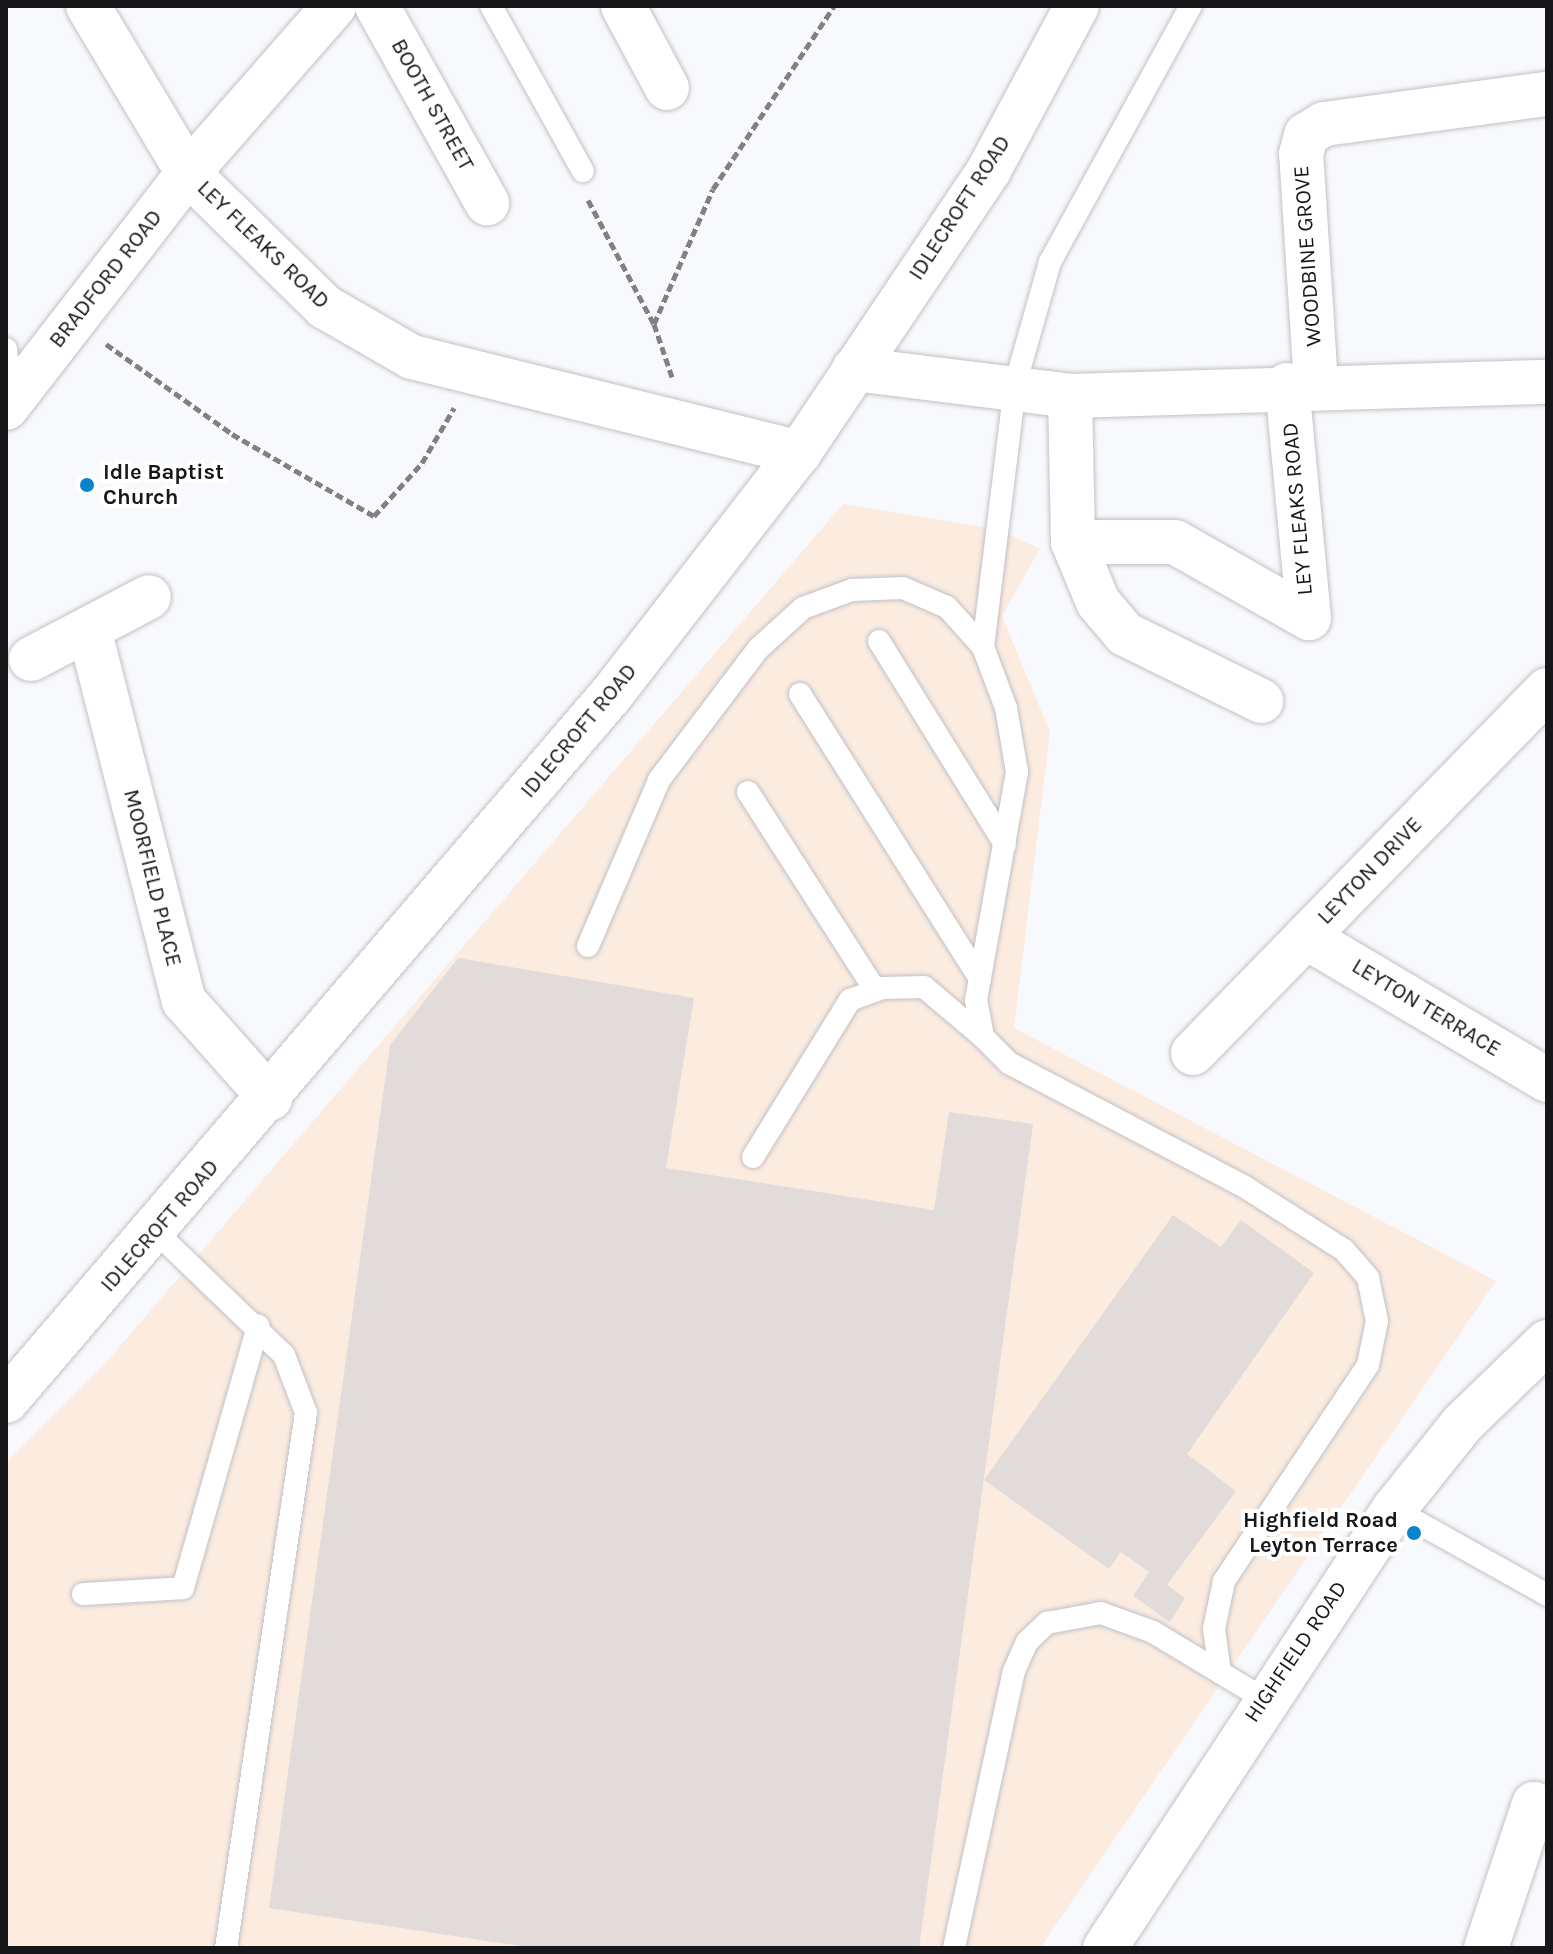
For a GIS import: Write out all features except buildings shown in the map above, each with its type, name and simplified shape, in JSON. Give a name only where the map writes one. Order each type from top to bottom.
[{"type":"street","name":"LEY FLEAKS ROAD","points":[[88,6],[188,173],[325,307],[412,357],[799,453]]},
{"type":"street","name":"BRADFORD ROAD","points":[[8,405],[188,173],[334,6]]},
{"type":"street","name":"BOOTH STREET","points":[[377,6],[487,203]]},
{"type":"street","points":[[623,6],[667,88]]},
{"type":"street","name":"IDLECROFT ROAD","points":[[6,1401],[156,1232],[611,695],[799,453],[989,170],[1077,6]]},
{"type":"street","name":"WOODBINE GROVE","points":[[1302,384],[1301,154],[1306,135],[1324,124],[1547,94]]},
{"type":"street","points":[[854,369],[1015,385],[1070,396],[1302,384],[1547,382]]},
{"type":"street","name":"LEY FLEAKS ROAD","points":[[1073,542],[1175,542],[1309,618],[1302,384]]},
{"type":"street","points":[[1070,396],[1073,542],[1098,602],[1125,634],[1261,701]]},
{"type":"street","points":[[31,659],[149,597]]},
{"type":"street","name":"MOORFIELD PLACE","points":[[89,629],[184,1001],[270,1098]]},
{"type":"street","name":"LEYTON DRIVE","points":[[1193,1053],[1547,690]]},
{"type":"street","name":"LEYTON TERRACE","points":[[1306,937],[1547,1080]]},
{"type":"street","name":"HIGHFIELD ROAD","points":[[1105,1948],[1264,1699],[1394,1509],[1462,1424],[1547,1342]]},
{"type":"street","points":[[1486,1948],[1534,1804]]},
{"type":"lane","points":[[491,6],[583,171]]},
{"type":"lane","points":[[983,647],[1015,385],[1050,262],[1191,6]]},
{"type":"lane","points":[[6,349],[8,405]]},
{"type":"lane","points":[[588,946],[659,780],[758,649],[803,608],[852,590],[903,588],[947,607],[983,647],[1006,708],[1017,772],[980,979],[983,1037]]},
{"type":"lane","points":[[879,641],[1005,844]]},
{"type":"lane","points":[[800,694],[980,979]]},
{"type":"lane","points":[[748,792],[875,990]]},
{"type":"lane","points":[[753,1157],[828,1024],[850,1000],[875,990],[924,987],[1009,1063],[1245,1187],[1344,1250],[1368,1278],[1377,1321],[1368,1365],[1224,1581],[1214,1629],[1220,1673]]},
{"type":"lane","points":[[156,1232],[258,1326],[284,1355],[306,1413],[226,1948]]},
{"type":"lane","points":[[83,1594],[183,1588],[258,1326]]},
{"type":"lane","points":[[1394,1509],[1547,1595]]},
{"type":"lane","points":[[954,1948],[1014,1671],[1027,1642],[1047,1623],[1101,1613],[1153,1632],[1264,1699]]},
{"type":"path","points":[[654,324],[713,189],[834,6]]},
{"type":"path","points":[[583,171],[591,217],[654,324],[689,426]]},
{"type":"path","points":[[92,333],[232,434],[374,516],[422,463],[474,373]]},
{"type":"shaded area","points":[[843,504],[997,529],[1040,549],[1002,616],[1050,732],[1014,1028],[1496,1281],[1040,1948],[6,1948],[6,1463],[103,1366]]},
{"type":"place","name":"Idle Baptist Church","points":[[87,485]]},
{"type":"place","name":"Highfield Road Leyton Terrace","points":[[1414,1533]]}]
